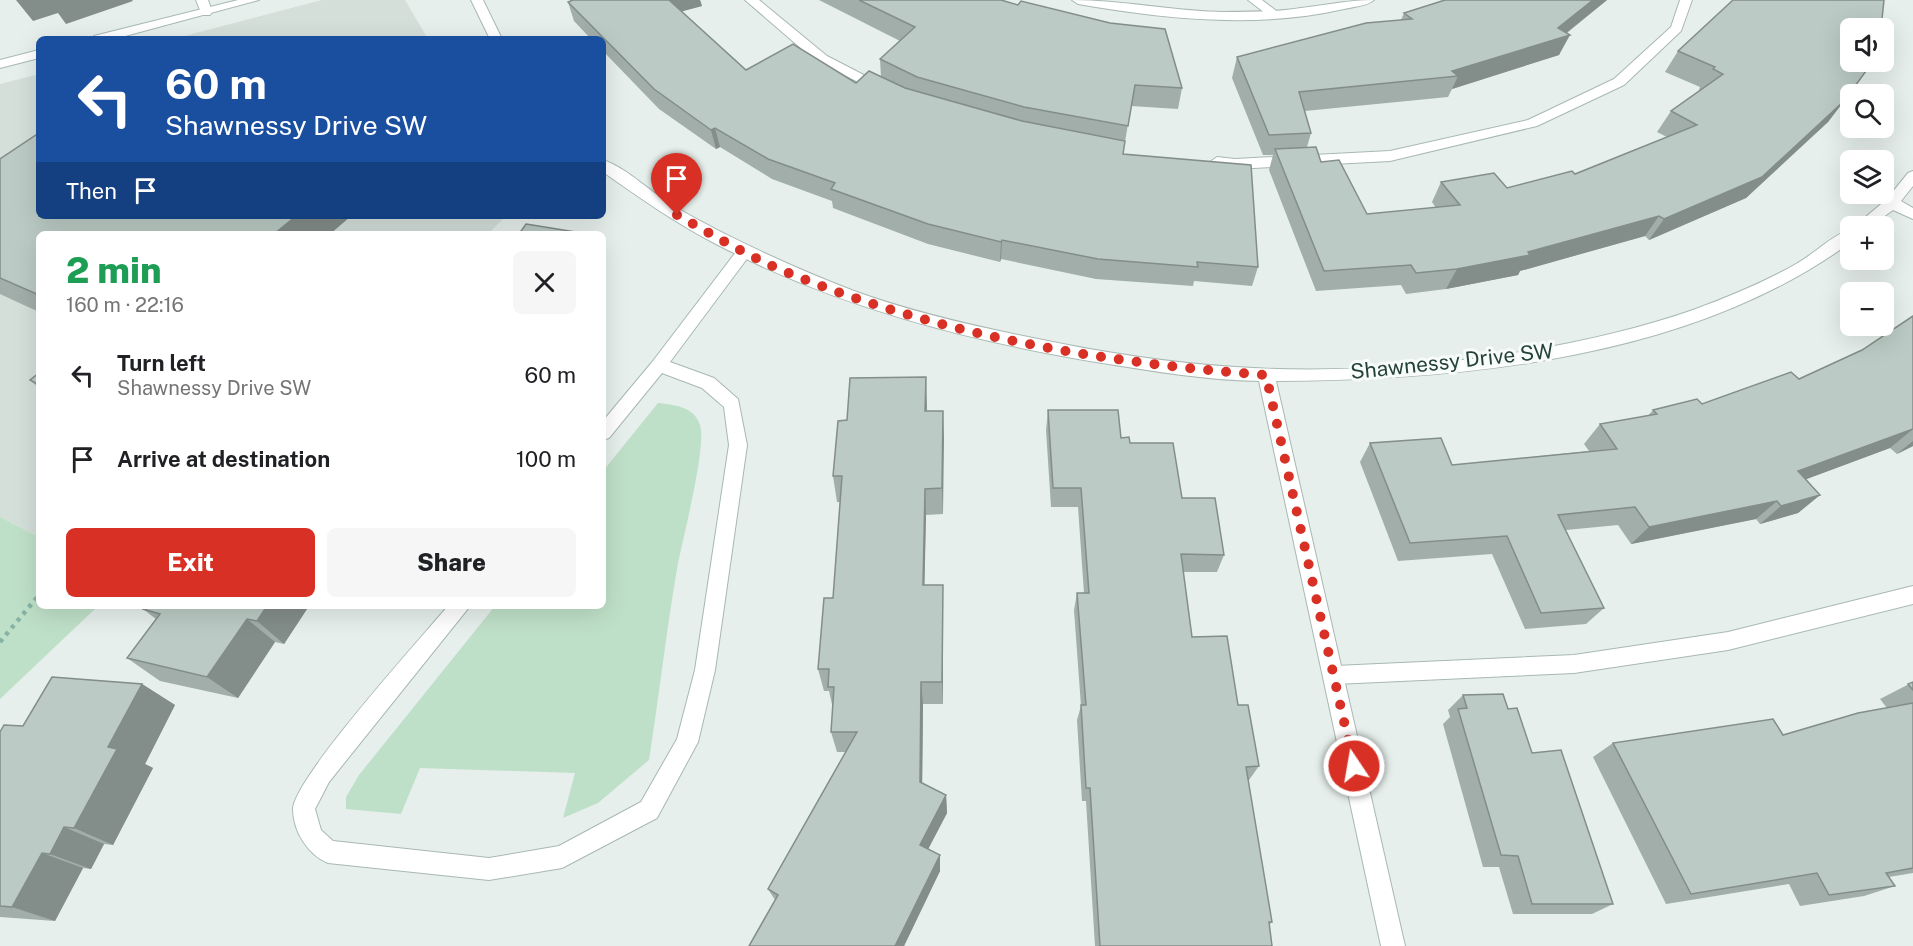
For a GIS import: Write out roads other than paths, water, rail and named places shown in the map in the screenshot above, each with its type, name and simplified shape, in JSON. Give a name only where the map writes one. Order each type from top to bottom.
[{"type":"street","points":[[109,36],[204,6],[253,0]]},
{"type":"street","points":[[477,0],[495,36]]},
{"type":"street","points":[[751,0],[822,59],[892,93]]},
{"type":"street","points":[[1078,0],[1120,8],[1193,14],[1302,12],[1368,0]]},
{"type":"street","points":[[1254,0],[1273,14]]},
{"type":"street","points":[[1202,161],[1235,164],[1390,156],[1532,123],[1619,82],[1677,28],[1686,0]]},
{"type":"street","points":[[0,64],[36,55]]},
{"type":"street","name":"Shawnessy Drive SW","points":[[606,167],[668,210],[744,252],[787,272],[878,305],[961,329],[1060,351],[1192,370],[1266,375],[1396,371],[1482,363],[1572,349],[1655,328],[1735,299],[1797,271],[1840,242]]},
{"type":"street","points":[[1894,200],[1913,176]]},
{"type":"street","points":[[1875,216],[1891,204]]},
{"type":"street","points":[[1894,204],[1913,214]]},
{"type":"street","points":[[606,429],[744,252]]},
{"type":"street","points":[[458,609],[321,774],[304,808],[312,837],[328,852],[489,869],[562,857],[649,810],[687,742],[705,670],[738,445],[732,404],[708,383],[659,364]]},
{"type":"street","points":[[1266,375],[1335,675],[1393,946]]},
{"type":"street","points":[[1335,675],[1574,664],[1728,641],[1913,595]]}]
